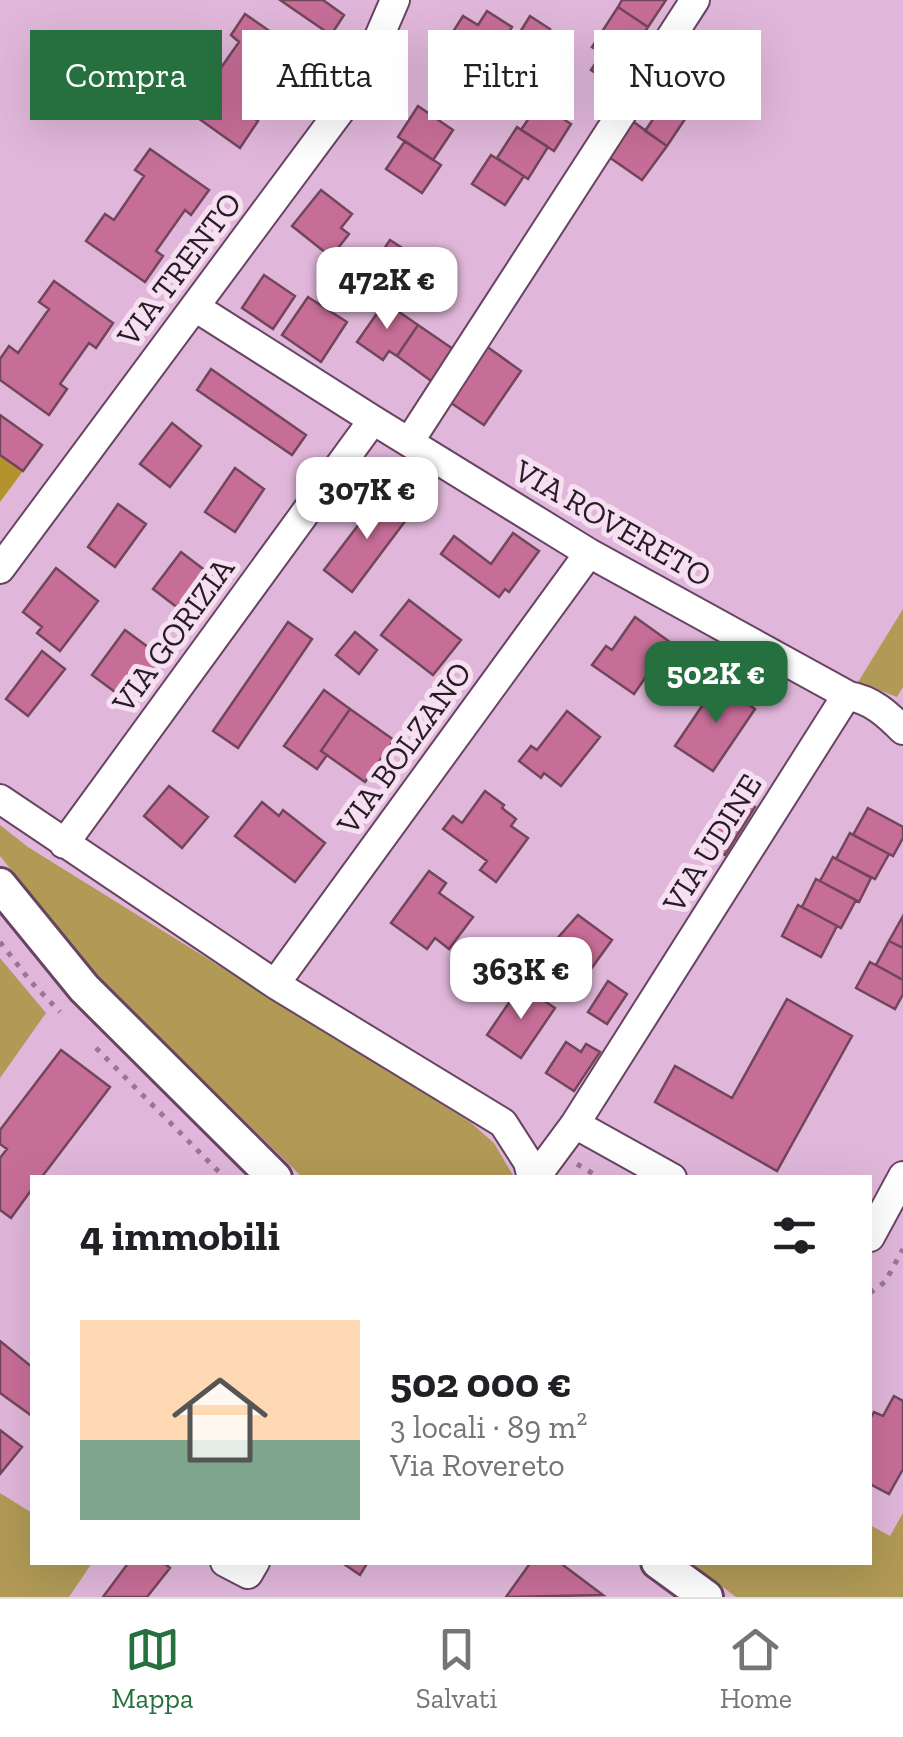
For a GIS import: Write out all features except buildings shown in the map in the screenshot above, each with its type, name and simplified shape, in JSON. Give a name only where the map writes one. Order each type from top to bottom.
[{"type":"street","name":"VIA TRENTO","points":[[0,569],[357,88],[395,0]]},
{"type":"street","points":[[410,442],[695,0]]},
{"type":"street","name":"VIA ROVERETO","points":[[195,306],[589,553],[846,699],[859,698],[880,708],[903,730]]},
{"type":"street","name":"VIA GORIZIA","points":[[64,844],[373,420]]},
{"type":"street","name":"VIA BOLZANO","points":[[275,984],[589,553]]},
{"type":"street","name":"VIA UDINE","points":[[535,1175],[575,1124],[846,699]]},
{"type":"street","points":[[0,799],[275,984],[503,1123],[532,1175]]},
{"type":"street","points":[[0,885],[84,988],[272,1175]]},
{"type":"street","points":[[575,1124],[667,1175]]},
{"type":"street","points":[[872,1233],[903,1176]]},
{"type":"street","points":[[231,1565],[248,1574],[253,1565]]},
{"type":"street","points":[[662,1565],[706,1597]]},
{"type":"path","points":[[872,1292],[886,1282],[903,1249]]},
{"type":"shaded area","points":[[0,455],[23,471],[0,502]]},
{"type":"shaded area","points":[[903,609],[903,687],[897,697],[858,682]]},
{"type":"shaded area","points":[[0,825],[28,847],[470,1122],[494,1143],[513,1175],[300,1175],[95,974],[0,856]]},
{"type":"shaded area","points":[[0,958],[46,1013],[0,1078]]},
{"type":"shaded area","points":[[0,1493],[30,1512],[30,1565],[91,1565],[69,1597],[0,1597]]},
{"type":"shaded area","points":[[903,1513],[903,1597],[736,1597],[694,1565],[872,1565],[872,1526],[890,1536]]}]
